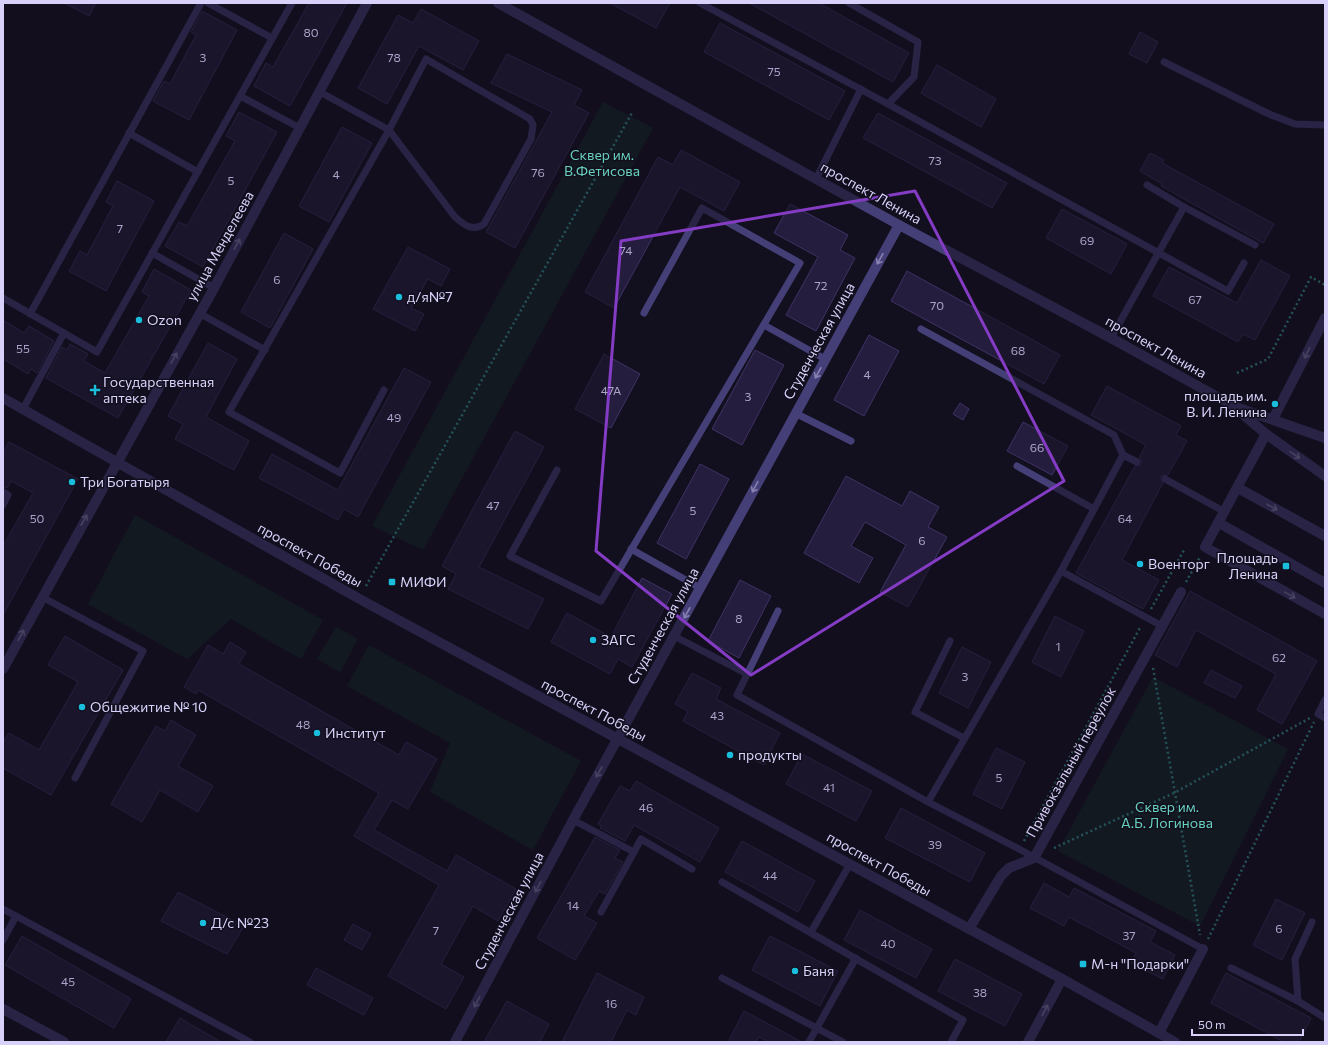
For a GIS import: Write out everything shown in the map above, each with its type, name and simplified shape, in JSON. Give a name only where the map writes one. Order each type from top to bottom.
[{"type":"street","name":"улица Менделеева","points":[[3,669],[116,461],[214,288],[367,3]]},
{"type":"street","name":"проспект Ленина","points":[[498,3],[899,225],[1111,338],[1232,405],[1325,438]]},
{"type":"street","name":"Студенческая улица","points":[[455,1042],[573,820],[899,225]]},
{"type":"street","points":[[1325,318],[1238,488],[1205,548],[1325,614]]},
{"type":"street","name":"проспект Победы","points":[[3,398],[365,602],[1062,979],[1175,1042]]},
{"type":"street","name":"проспект Ленина","points":[[1232,405],[1266,434],[1325,476]]},
{"type":"street","points":[[1238,488],[1325,536]]},
{"type":"street","points":[[1219,523],[1325,583]]},
{"type":"street","name":"Привокзальный переулок","points":[[969,929],[1001,876],[1009,868],[1034,858],[1181,592]]},
{"type":"street","points":[[1159,1032],[1203,950]]},
{"type":"street","points":[[1028,1042],[1062,979]]},
{"type":"street","points":[[3,1009],[64,1042]]},
{"type":"lane","points":[[30,314],[201,3]]},
{"type":"lane","points":[[208,3],[272,38]]},
{"type":"lane","points":[[3,298],[97,352],[292,3]]},
{"type":"lane","points":[[700,3],[861,89],[1228,291],[1244,263]]},
{"type":"lane","points":[[849,3],[918,42],[914,77],[888,104]]},
{"type":"lane","points":[[320,92],[389,130],[455,217],[465,225],[472,228],[480,227],[484,224],[531,139],[533,125],[530,119],[426,59],[389,130],[229,412],[340,473],[384,390]]},
{"type":"lane","points":[[1164,62],[1269,114],[1295,124],[1325,125]]},
{"type":"lane","points":[[816,179],[861,89]]},
{"type":"lane","points":[[240,96],[300,128]]},
{"type":"lane","points":[[129,133],[198,172]]},
{"type":"lane","points":[[1146,185],[1255,245]]},
{"type":"lane","points":[[1111,338],[1184,207]]},
{"type":"lane","points":[[557,470],[510,556],[601,601],[800,263],[702,208],[644,313]]},
{"type":"lane","points":[[152,253],[214,288]]},
{"type":"lane","points":[[199,313],[264,350]]},
{"type":"lane","points":[[764,325],[826,359]]},
{"type":"lane","points":[[921,329],[1114,435],[1123,455],[1137,462]]},
{"type":"lane","points":[[23,409],[64,333]]},
{"type":"lane","points":[[795,413],[851,442]]},
{"type":"lane","points":[[928,802],[1061,571],[1123,455]]},
{"type":"lane","points":[[1017,466],[1094,509]]},
{"type":"lane","points":[[1165,479],[1225,512]]},
{"type":"lane","points":[[3,492],[8,495],[3,505]]},
{"type":"lane","points":[[631,549],[700,588]]},
{"type":"lane","points":[[1061,571],[1162,626]]},
{"type":"lane","points":[[42,596],[143,651],[75,778]]},
{"type":"lane","points":[[778,611],[737,695],[928,802],[1019,849],[1203,950]]},
{"type":"lane","points":[[674,636],[747,674]]},
{"type":"lane","points":[[950,641],[915,712],[964,738]]},
{"type":"lane","points":[[1325,700],[1318,714],[1325,718]]},
{"type":"lane","points":[[573,820],[634,852]]},
{"type":"lane","points":[[601,912],[641,839],[692,869]]},
{"type":"lane","points":[[811,932],[850,864]]},
{"type":"lane","points":[[722,882],[963,1020],[951,1042]]},
{"type":"lane","points":[[3,909],[250,1042]]},
{"type":"lane","points":[[3,940],[16,916]]},
{"type":"lane","points":[[1298,1001],[1295,959],[1312,922]]},
{"type":"lane","points":[[810,1042],[856,958]]},
{"type":"lane","points":[[1231,968],[1298,1001],[1325,1018]]},
{"type":"lane","points":[[722,978],[843,1042]]},
{"type":"path","points":[[366,586],[633,111]]},
{"type":"path","points":[[1237,373],[1268,359],[1311,277],[1325,285]]},
{"type":"path","points":[[1181,592],[1205,548]]},
{"type":"path","points":[[1019,849],[1184,550]]},
{"type":"path","points":[[1150,650],[1174,793],[1203,950]]},
{"type":"path","points":[[1034,858],[1174,793],[1318,714]]},
{"type":"path","points":[[1203,950],[1318,714]]},
{"type":"highlighted area","points":[[915,191],[1064,481],[751,675],[596,551],[621,241]]},
{"type":"green space","name":"Сквер им. В.Фетисова","points":[[603,102],[653,128],[423,550],[372,526]]},
{"type":"green space","points":[[135,515],[323,620],[301,659],[231,619],[187,659],[88,604]]},
{"type":"green space","points":[[336,627],[358,639],[340,672],[317,659]]},
{"type":"green space","points":[[369,645],[581,761],[533,850],[430,792],[450,743],[347,686]]},
{"type":"green space","name":"Сквер им. А.Б. Логинова","points":[[1153,677],[1288,749],[1200,926],[1058,851]]},
{"type":"building","points":[[64,3],[96,3],[89,16]]},
{"type":"building","points":[[309,3],[347,3],[290,106],[254,86],[266,63],[273,67]]},
{"type":"building","points":[[610,3],[670,3],[656,28]]},
{"type":"building","points":[[749,3],[819,3],[909,53],[893,82]]},
{"type":"building","points":[[421,9],[479,41],[463,70],[419,46],[387,104],[358,88],[398,15],[413,23]]},
{"type":"building","points":[[202,11],[237,30],[189,120],[153,101],[164,81],[170,84],[196,35],[191,32]]},
{"type":"building","points":[[720,23],[845,91],[829,120],[704,52]]},
{"type":"building","points":[[1140,32],[1158,42],[1147,63],[1129,54]]},
{"type":"building","points":[[507,54],[582,90],[574,105],[589,113],[515,248],[486,232],[552,112],[491,83]]},
{"type":"building","points":[[937,65],[996,99],[981,127],[921,93]]},
{"type":"building","points":[[239,112],[277,132],[203,267],[165,246],[179,222],[187,226],[235,141],[226,136]]},
{"type":"building","points":[[878,113],[1007,183],[992,208],[863,138]]},
{"type":"building","points":[[342,127],[372,143],[329,222],[299,206]]},
{"type":"building","points":[[681,150],[740,182],[724,211],[680,187],[614,308],[585,292],[658,157],[673,165]]},
{"type":"building","points":[[1150,153],[1164,160],[1162,163],[1274,224],[1263,243],[1161,186],[1162,184],[1140,171]]},
{"type":"building","points":[[117,181],[154,201],[106,291],[69,271],[80,251],[87,255],[113,206],[106,202]]},
{"type":"building","points":[[790,204],[848,235],[840,250],[855,258],[816,331],[786,315],[818,257],[774,233]]},
{"type":"building","points":[[1062,209],[1127,244],[1111,274],[1046,238]]},
{"type":"building","points":[[284,233],[313,249],[270,328],[241,312]]},
{"type":"building","name":"д/я№7","points":[[408,247],[450,269],[441,286],[428,279],[411,308],[424,314],[415,331],[373,309]]},
{"type":"building","points":[[1261,260],[1290,276],[1255,340],[1243,334],[1238,342],[1153,296],[1169,267],[1237,303]]},
{"type":"building","points":[[154,269],[191,290],[118,418],[46,378],[62,347],[67,350],[70,344],[88,354],[84,361],[105,373],[149,296],[142,292]]},
{"type":"building","points":[[907,271],[1060,355],[1044,384],[891,301]]},
{"type":"building","points":[[3,320],[24,333],[29,326],[54,341],[37,373],[31,369],[28,374],[3,359]]},
{"type":"building","points":[[869,335],[899,351],[864,416],[834,400]]},
{"type":"building","points":[[208,343],[237,359],[206,417],[249,441],[234,470],[175,439],[183,424],[168,416]]},
{"type":"building","points":[[755,350],[784,365],[742,445],[712,429]]},
{"type":"building","points":[[604,354],[640,374],[611,428],[575,409]]},
{"type":"building","points":[[404,368],[431,382],[358,517],[344,509],[338,520],[259,478],[272,454],[338,490]]},
{"type":"building","points":[[1107,386],[1181,426],[1176,435],[1187,441],[1168,475],[1161,476],[1160,479],[1163,483],[1122,560],[1159,580],[1143,609],[1076,573],[1135,466],[1141,465],[1142,461],[1139,458],[1146,445],[1091,415]]},
{"type":"building","points":[[960,403],[969,409],[963,420],[953,414]]},
{"type":"building","points":[[1023,422],[1068,446],[1052,475],[1007,451]]},
{"type":"building","points":[[515,431],[544,447],[479,567],[544,599],[528,629],[448,589],[456,574],[442,566]]},
{"type":"building","points":[[9,442],[78,479],[3,615],[3,546],[33,493],[11,481],[7,488],[3,487],[3,453]]},
{"type":"building","points":[[700,464],[729,479],[686,559],[657,543]]},
{"type":"building","points":[[846,476],[902,506],[910,491],[939,507],[928,527],[947,537],[908,607],[880,592],[906,545],[865,522],[851,546],[873,558],[859,583],[804,553]]},
{"type":"building","points":[[642,578],[672,594],[632,667],[618,659],[610,674],[551,642],[567,613],[611,637]]},
{"type":"building","points":[[740,580],[771,596],[739,658],[708,641]]},
{"type":"building","points":[[1190,591],[1317,661],[1282,724],[1257,710],[1276,674],[1196,630],[1177,667],[1155,655]]},
{"type":"building","points":[[1055,616],[1084,631],[1061,677],[1032,662]]},
{"type":"building","name":"Общежитие № 10","points":[[65,636],[123,670],[51,795],[3,768],[3,742],[9,733],[39,750],[78,682],[48,665]]},
{"type":"building","points":[[230,642],[246,652],[239,664],[399,755],[406,742],[437,759],[408,809],[392,800],[374,830],[447,871],[456,855],[516,889],[498,921],[473,906],[441,964],[464,977],[446,1009],[388,976],[439,885],[354,836],[379,793],[198,690],[196,694],[184,687],[208,645],[223,654]]},
{"type":"building","points":[[962,647],[991,662],[968,708],[939,693]]},
{"type":"building","points":[[1211,670],[1242,686],[1235,698],[1204,683]]},
{"type":"building","points":[[692,673],[721,688],[716,699],[780,733],[764,765],[683,721],[688,711],[675,704]]},
{"type":"building","points":[[171,720],[196,735],[178,766],[213,786],[198,812],[160,790],[142,822],[111,804],[156,726],[165,731]]},
{"type":"building","points":[[996,748],[1025,762],[1002,809],[973,794]]},
{"type":"building","points":[[802,754],[872,791],[856,821],[786,784]]},
{"type":"building","points":[[636,781],[719,828],[700,862],[634,825],[625,841],[600,828],[602,826],[598,824],[620,786],[630,791]]},
{"type":"building","points":[[901,808],[985,853],[970,882],[885,838]]},
{"type":"building","points":[[595,837],[620,850],[615,858],[623,862],[605,894],[599,891],[584,916],[597,923],[575,960],[537,938]]},
{"type":"building","points":[[742,841],[815,881],[798,912],[725,872]]},
{"type":"building","points":[[1044,883],[1069,897],[1074,888],[1156,931],[1150,942],[1175,955],[1163,979],[1131,963],[1136,953],[1069,917],[1064,926],[1030,908]]},
{"type":"building","name":"Д/с №23","points":[[178,892],[244,926],[227,954],[161,921]]},
{"type":"building","points":[[1276,899],[1305,913],[1282,960],[1253,945]]},
{"type":"building","points":[[860,910],[932,949],[916,978],[844,940]]},
{"type":"building","points":[[353,924],[371,934],[362,950],[344,940]]},
{"type":"building","points":[[22,936],[131,999],[114,1028],[5,965]]},
{"type":"building","name":"Баня","points":[[770,936],[838,971],[820,1006],[752,970]]},
{"type":"building","points":[[955,959],[1022,994],[1005,1026],[938,991]]},
{"type":"building","points":[[316,968],[373,998],[364,1015],[307,985]]},
{"type":"building","points":[[597,973],[644,997],[636,1015],[627,1010],[611,1042],[562,1042]]},
{"type":"building","points":[[1226,973],[1311,1018],[1299,1042],[1284,1042],[1211,1003]]},
{"type":"building","points":[[507,1001],[549,1024],[540,1042],[484,1042]]},
{"type":"building","points":[[744,1011],[802,1042],[769,1042],[759,1037],[756,1042],[728,1042]]},
{"type":"building","points":[[180,1018],[221,1042],[166,1042]]},
{"type":"place","name":"д/я№7","points":[[399,297]]},
{"type":"place","name":"Ozon","points":[[139,320]]},
{"type":"place","name":"Государственная аптека","points":[[95,390]]},
{"type":"place","name":"площадь им. В. И. Ленина","points":[[1275,404]]},
{"type":"place","name":"Три Богатыря","points":[[72,482]]},
{"type":"place","name":"Военторг","points":[[1140,564]]},
{"type":"place","name":"Площадь Ленина","points":[[1286,566]]},
{"type":"place","name":"МИФИ","points":[[392,582]]},
{"type":"place","name":"ЗАГС","points":[[593,640]]},
{"type":"place","name":"Общежитие № 10","points":[[82,707]]},
{"type":"place","name":"Институт","points":[[317,733]]},
{"type":"place","name":"продукты","points":[[730,755]]},
{"type":"place","name":"Д/с №23","points":[[203,923]]},
{"type":"place","name":"М-н \"Подарки\"","points":[[1083,964]]},
{"type":"place","name":"Баня","points":[[795,971]]}]
